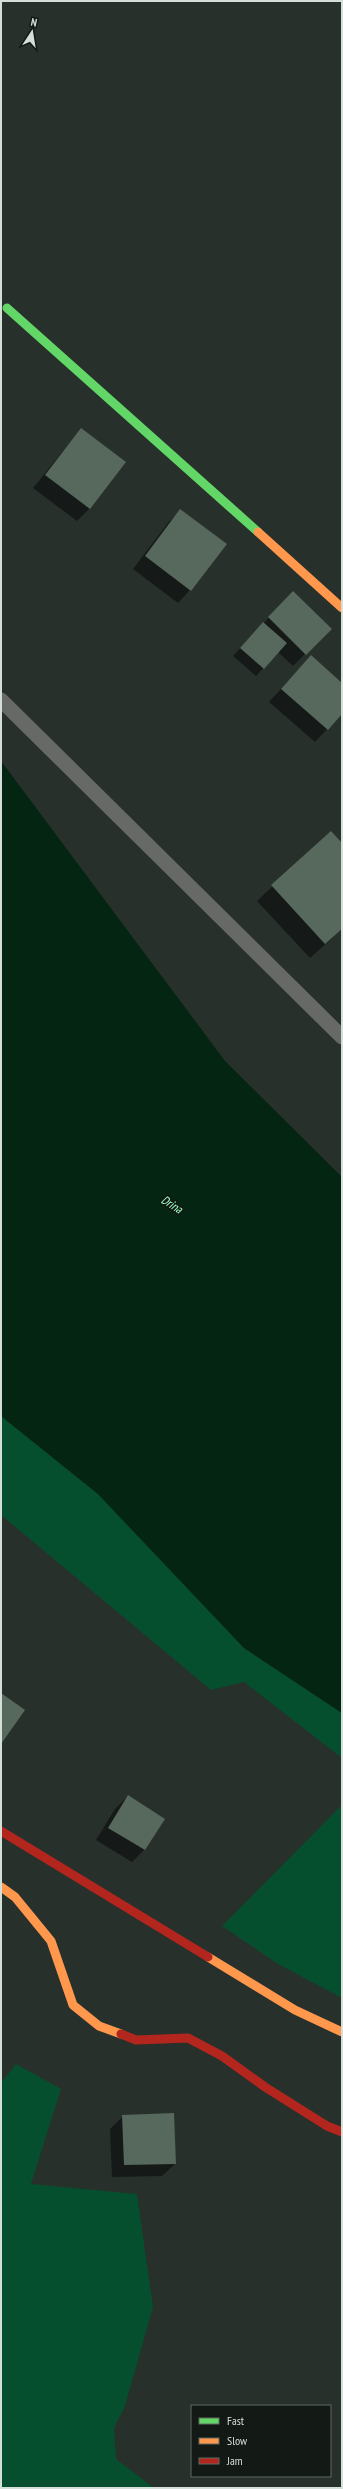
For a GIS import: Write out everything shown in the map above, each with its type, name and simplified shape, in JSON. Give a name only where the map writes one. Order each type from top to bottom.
[{"type":"street","points":[[6,308],[342,608]]},
{"type":"street","points":[[1,1831],[294,2010],[342,2032]]},
{"type":"street","points":[[1,1887],[15,1897],[51,1941],[73,2005],[99,2026],[136,2040],[188,2038],[222,2056],[265,2087],[327,2126],[342,2132]]},
{"type":"lane","points":[[1,700],[342,1037]]},
{"type":"shaded area","points":[[1,1416],[98,1494],[244,1648],[342,1713],[342,1758],[244,1682],[211,1690],[1,1515]]},
{"type":"shaded area","points":[[342,1805],[342,1998],[278,1964],[222,1926]]},
{"type":"shaded area","points":[[16,2064],[61,2089],[31,2184],[137,2194],[153,2307],[125,2406],[114,2428],[116,2459],[154,2488],[1,2488],[1,2083]]},
{"type":"water","name":"Drina","points":[[1,761],[225,1061],[342,1177],[342,1713],[244,1648],[98,1494],[1,1416]]},
{"type":"building","points":[[81,428],[126,462],[90,509],[45,475]]},
{"type":"building","points":[[180,509],[227,544],[191,591],[145,556]]},
{"type":"building","points":[[293,591],[332,629],[306,655],[268,617]]},
{"type":"building","points":[[263,622],[287,643],[264,669],[240,648]]},
{"type":"building","points":[[311,655],[342,683],[342,714],[328,730],[281,689]]},
{"type":"building","points":[[331,831],[342,843],[342,929],[325,944],[271,885]]},
{"type":"building","points":[[1,1693],[25,1710],[1,1744]]},
{"type":"building","points":[[128,1795],[165,1819],[145,1850],[108,1828]]},
{"type":"building","points":[[174,2113],[176,2164],[124,2165],[122,2115]]},
{"type":"traffic: fast","points":[[7,308],[258,532]]},
{"type":"traffic: slow","points":[[258,532],[342,608]]},
{"type":"traffic: slow","points":[[1,1887],[15,1897],[51,1941],[73,2005],[99,2026],[121,2034]]},
{"type":"traffic: slow","points":[[208,1957],[295,2010],[342,2032]]},
{"type":"traffic: jam","points":[[1,1831],[208,1957]]},
{"type":"traffic: jam","points":[[121,2034],[136,2040],[188,2038],[222,2056],[265,2087],[327,2126],[342,2132]]}]
